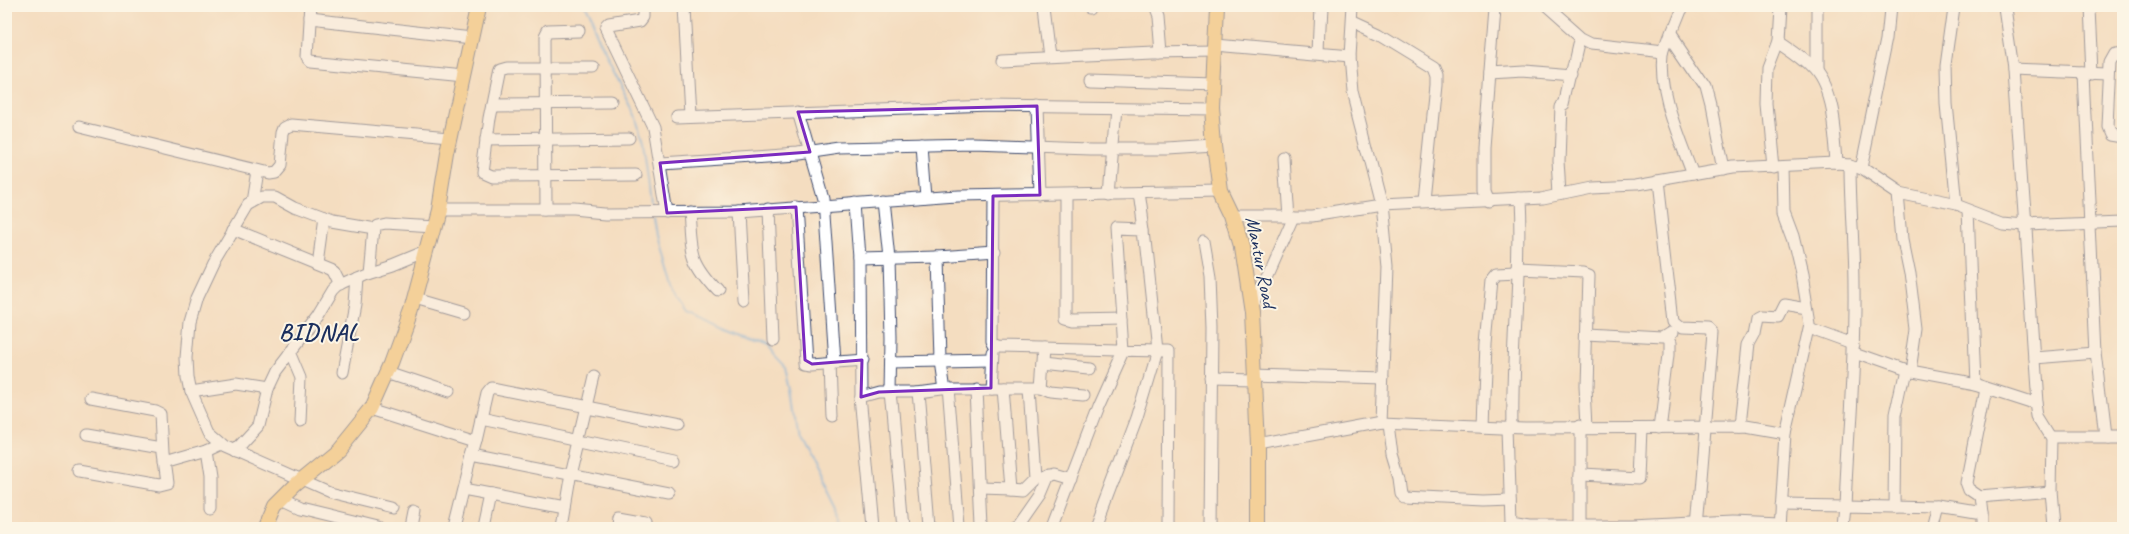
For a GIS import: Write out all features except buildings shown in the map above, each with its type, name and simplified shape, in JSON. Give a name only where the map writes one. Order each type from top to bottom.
[{"type":"main road","points":[[265,527],[274,506],[338,450],[372,408],[388,372],[415,299],[438,210],[450,138],[479,7]]},
{"type":"main road","name":"Mantur Road","points":[[1217,7],[1212,109],[1221,191],[1233,216],[1242,246],[1251,307],[1258,446],[1258,527]]},
{"type":"street","points":[[310,7],[307,57],[311,61],[464,76]]},
{"type":"street","points":[[643,7],[643,17],[640,21],[609,26],[606,29],[653,127],[660,163],[664,213]]},
{"type":"street","points":[[684,7],[690,116]]},
{"type":"street","points":[[1044,7],[1050,57]]},
{"type":"street","points":[[1154,7],[1158,15],[1160,53]]},
{"type":"street","points":[[1318,52],[1320,7]]},
{"type":"street","points":[[1352,7],[1353,22],[1349,56],[1352,92],[1381,205],[1387,267],[1383,378],[1385,423],[1399,478],[1401,493],[1404,496],[1484,500],[1510,499]]},
{"type":"street","points":[[1488,201],[1484,191],[1484,149],[1495,7]]},
{"type":"street","points":[[1546,7],[1582,39],[1592,44],[1663,52]]},
{"type":"street","points":[[1680,7],[1663,52],[1663,74],[1672,116],[1693,175]]},
{"type":"street","points":[[1518,198],[1520,231],[1510,427],[1511,522],[1528,526],[1632,526],[1697,524],[1732,521],[1779,525],[1785,434],[1810,327],[1802,274],[1793,236],[1784,212],[1778,166],[1767,104],[1768,67],[1778,41],[1780,7]]},
{"type":"street","points":[[1816,7],[1816,70]]},
{"type":"street","points":[[1861,168],[1888,37],[1891,7]]},
{"type":"street","points":[[1953,7],[1946,66],[1946,104],[1956,205]]},
{"type":"street","points":[[2005,7],[2014,70],[2037,403],[2039,416],[2052,437],[2051,491],[2054,527]]},
{"type":"street","points":[[2089,7],[2087,73],[2096,353],[2106,437]]},
{"type":"street","points":[[309,20],[472,38]]},
{"type":"street","points":[[1353,22],[1379,34],[1433,67],[1436,75],[1436,84],[1424,202]]},
{"type":"street","points":[[546,210],[546,35],[553,32],[579,32]]},
{"type":"street","points":[[1670,34],[1706,88],[1723,170]]},
{"type":"street","points":[[1778,41],[1804,59],[1816,70],[1824,88],[1833,118],[1837,163]]},
{"type":"street","points":[[1561,193],[1559,161],[1563,105],[1573,75],[1579,44]]},
{"type":"street","points":[[1002,60],[1160,53],[1216,48],[1318,52],[1349,56]]},
{"type":"street","points":[[2122,52],[2114,54],[2110,63],[2108,74],[2108,131],[2110,134],[2122,136]]},
{"type":"street","points":[[592,67],[506,67],[499,69],[482,170],[484,174],[491,176],[636,175]]},
{"type":"street","points":[[2014,70],[2108,74]]},
{"type":"street","points":[[1490,73],[1522,71],[1573,75]]},
{"type":"street","points":[[1090,80],[1214,84]]},
{"type":"street","points":[[492,104],[614,103]]},
{"type":"street","points":[[677,117],[992,106],[1212,109]]},
{"type":"street","points":[[1037,106],[1040,195]]},
{"type":"street","points":[[1109,194],[1116,108]]},
{"type":"street","points":[[798,112],[823,204],[832,362],[832,417]]},
{"type":"street","points":[[79,127],[268,173],[277,169],[280,165],[283,132],[285,127],[291,124],[450,138]]},
{"type":"street","points":[[486,140],[629,138]]},
{"type":"street","points":[[660,163],[810,152],[839,148],[974,145],[1090,149],[1114,147],[1168,149],[1215,146]]},
{"type":"street","points":[[922,146],[926,198]]},
{"type":"street","points":[[1251,307],[1268,275],[1291,216],[1284,159]]},
{"type":"street","points":[[1233,216],[1313,216],[1381,205],[1424,202],[1488,201],[1561,193],[1591,187],[1636,185],[1723,170],[1837,163],[1850,164],[1861,168],[1898,193],[1956,205],[1968,211],[2003,223],[2024,225],[2122,221]]},
{"type":"street","points":[[1843,527],[1846,505],[1854,347],[1854,288],[1850,213],[1850,164]]},
{"type":"street","points":[[252,202],[257,171]]},
{"type":"street","points":[[1657,181],[1673,322],[1676,326]]},
{"type":"street","points":[[438,210],[546,210],[664,213],[740,212],[823,204],[926,198],[1221,191]]},
{"type":"street","points":[[1096,527],[1137,418],[1157,351],[1139,193]]},
{"type":"street","points":[[1894,506],[1895,417],[1908,370],[1916,329],[1909,272],[1902,238],[1898,193]]},
{"type":"street","points":[[1066,195],[1066,318],[1072,320],[1122,319]]},
{"type":"street","points":[[991,388],[994,345],[993,196]]},
{"type":"street","points":[[373,229],[324,219],[295,208],[275,197],[262,197],[252,202],[248,205],[233,229],[197,298],[190,322],[187,357],[191,390],[209,432],[221,444],[341,496],[394,508]]},
{"type":"street","points":[[883,201],[889,258],[891,362],[890,392],[902,527]]},
{"type":"street","points":[[856,203],[860,259],[862,360],[861,397],[873,527]]},
{"type":"street","points":[[796,207],[805,360],[808,364],[862,360]]},
{"type":"street","points":[[768,209],[773,339]]},
{"type":"street","points":[[1968,211],[1981,385],[1967,483],[1970,491],[1979,497],[2051,491]]},
{"type":"street","points":[[688,212],[693,258],[700,271],[718,291]]},
{"type":"street","points":[[740,212],[744,302]]},
{"type":"street","points":[[318,263],[324,219]]},
{"type":"street","points":[[369,272],[373,229],[379,223],[434,226]]},
{"type":"street","points":[[1052,527],[1098,407],[1124,349],[1116,228],[1144,229]]},
{"type":"street","points":[[233,229],[318,263],[334,271],[341,285]]},
{"type":"street","points":[[1204,241],[1210,276],[1212,328],[1210,527]]},
{"type":"street","points":[[235,451],[258,426],[267,389],[275,372],[318,316],[333,291],[341,285],[369,272],[394,265],[427,251]]},
{"type":"street","points":[[860,259],[937,257],[994,252]]},
{"type":"street","points":[[937,257],[940,361],[946,388],[959,527]]},
{"type":"street","points":[[1483,426],[1486,343],[1492,280],[1497,274],[1517,272],[1587,273],[1590,279],[1586,388],[1580,475],[1574,526]]},
{"type":"street","points":[[342,372],[355,305],[358,277]]},
{"type":"street","points":[[415,299],[463,312]]},
{"type":"street","points":[[1739,427],[1748,345],[1754,334],[1757,318],[1761,316],[1777,317],[1784,305],[1807,309]]},
{"type":"street","points":[[1588,334],[1662,338],[1676,326]]},
{"type":"street","points":[[1676,326],[1709,329],[1713,333],[1697,524]]},
{"type":"street","points":[[1810,327],[1908,370],[1981,385],[2037,403]]},
{"type":"street","points":[[1660,428],[1669,355],[1669,343],[1666,336]]},
{"type":"street","points":[[994,345],[999,347],[1169,351],[1168,527]]},
{"type":"street","points":[[1041,388],[1044,348]]},
{"type":"street","points":[[292,351],[302,377],[300,422]]},
{"type":"street","points":[[2034,358],[2096,353]]},
{"type":"street","points":[[891,362],[992,360]]},
{"type":"street","points":[[1043,363],[1089,368]]},
{"type":"street","points":[[388,372],[448,392]]},
{"type":"street","points":[[560,527],[570,474],[593,377]]},
{"type":"street","points":[[1211,380],[1254,377],[1383,378]]},
{"type":"street","points":[[191,390],[236,384],[267,389]]},
{"type":"street","points":[[861,397],[879,392],[918,392],[946,388],[976,387],[1041,388],[1050,392],[1083,395]]},
{"type":"street","points":[[976,387],[982,527]]},
{"type":"street","points":[[454,527],[487,393],[491,388],[677,425]]},
{"type":"street","points":[[1003,388],[1011,489]]},
{"type":"street","points":[[1029,389],[1035,478]]},
{"type":"street","points":[[918,392],[929,527]]},
{"type":"street","points":[[80,470],[166,484],[167,481],[162,448],[161,417],[159,412],[91,399]]},
{"type":"street","points":[[372,408],[476,441]]},
{"type":"street","points":[[481,419],[674,460]]},
{"type":"street","points":[[1258,446],[1385,423],[1510,427],[1739,427],[1785,434]]},
{"type":"street","points":[[1580,475],[1640,478],[1642,428]]},
{"type":"street","points":[[86,435],[162,448]]},
{"type":"street","points":[[2052,437],[2122,438]]},
{"type":"street","points":[[164,463],[206,451],[221,444]]},
{"type":"street","points":[[206,451],[210,476],[210,509]]},
{"type":"street","points":[[472,455],[669,494]]},
{"type":"street","points":[[981,488],[1023,490],[1035,478],[1054,474],[1071,479]]},
{"type":"street","points":[[1017,527],[1040,494],[1048,475]]},
{"type":"street","points":[[464,489],[564,508]]},
{"type":"street","points":[[484,527],[491,494]]},
{"type":"street","points":[[1979,497],[1981,527]]},
{"type":"street","points":[[281,499],[300,508],[378,527]]},
{"type":"street","points":[[1780,504],[1939,507],[1981,514]]},
{"type":"street","points":[[1934,527],[1939,507]]},
{"type":"street","points":[[411,527],[414,512]]},
{"type":"street","points":[[617,527],[618,518],[646,523]]},
{"type":"highlighted area","points":[[1037,106],[1040,195],[993,196],[991,388],[879,392],[861,397],[862,360],[812,364],[805,360],[796,207],[667,213],[660,163],[810,152],[798,112]]},
{"type":"waterway","points":[[582,7],[598,44],[635,115],[643,142],[652,209]]},
{"type":"waterway","points":[[653,216],[656,236],[671,288],[686,311],[765,345],[786,367],[798,434],[844,527]]},
{"type":"district","name":"BIDNAL","points":[[319,332]]}]
